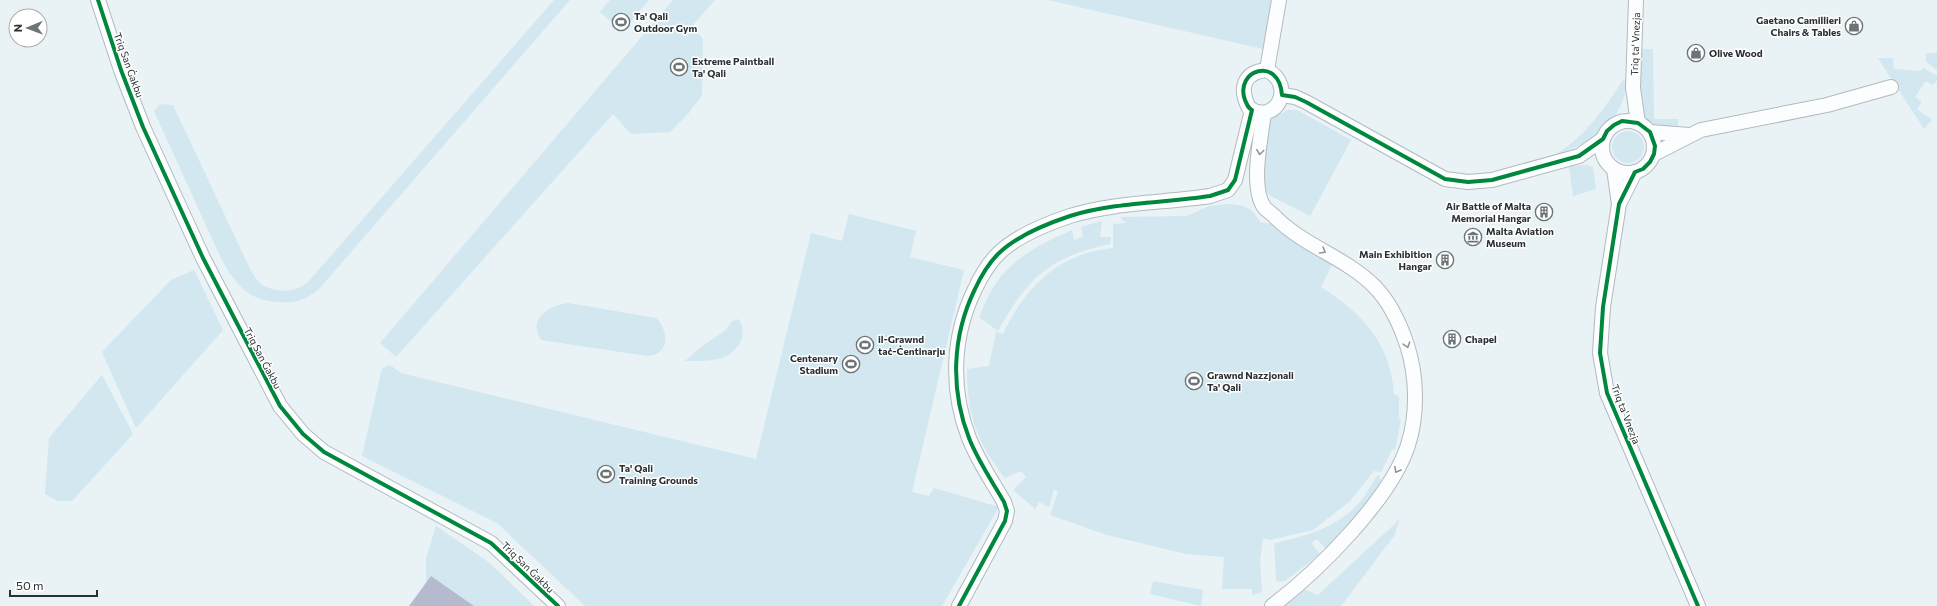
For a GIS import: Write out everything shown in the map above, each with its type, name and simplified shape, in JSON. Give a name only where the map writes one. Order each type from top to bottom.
[{"type":"street","name":"Triq San Ġakbu","points":[[98,0],[121,70],[148,136],[203,258],[280,406],[303,434],[324,452],[491,543],[558,606]]},
{"type":"street","points":[[1267,70],[1279,0]]},
{"type":"street","name":"Triq ta' Vnezja","points":[[1636,0],[1633,88],[1638,123]]},
{"type":"street","points":[[1267,70],[1273,73],[1279,81],[1282,95],[1278,104],[1273,109],[1258,112],[1249,108],[1243,95],[1245,81],[1256,72],[1267,70]]},
{"type":"street","points":[[1654,154],[1701,130],[1827,105],[1890,87]]},
{"type":"street","name":"Triq ta' Vnezja","points":[[1622,121],[1633,88]]},
{"type":"street","points":[[1282,95],[1295,97],[1306,102],[1445,179],[1468,182],[1492,180],[1579,156],[1604,139]]},
{"type":"street","points":[[959,606],[1005,521],[1007,511],[1004,502],[969,437],[957,390],[956,357],[961,326],[973,294],[987,266],[1010,243],[1040,228],[1070,216],[1098,209],[1210,196],[1228,190],[1235,180],[1258,112]]},
{"type":"street","points":[[1258,112],[1257,176],[1264,207],[1290,231],[1349,267],[1375,287],[1394,314],[1404,336],[1411,357],[1414,381],[1414,416],[1408,445],[1399,468],[1388,486],[1346,537],[1299,586],[1272,606]]},
{"type":"street","points":[[1611,166],[1602,148],[1604,139],[1607,131],[1622,121],[1638,123],[1650,132],[1690,135]]},
{"type":"street","points":[[1579,156],[1611,166],[1619,172],[1635,172],[1643,169],[1650,162],[1654,154],[1654,146],[1650,132]]},
{"type":"street","name":"Triq ta' Vnezja","points":[[1611,166],[1619,204]]},
{"type":"street","name":"Triq ta' Vnezja","points":[[1635,172],[1619,204],[1603,307],[1600,353],[1607,393],[1698,606]]},
{"type":"shaded area","points":[[554,0],[570,0],[318,290],[294,302],[277,302],[256,297],[248,293],[235,281],[219,254],[154,111],[160,104],[173,105],[251,271],[258,281],[266,287],[272,289],[291,290],[303,286],[308,282]]},
{"type":"shaded area","name":"Ta' Qali Outdoor Gym","points":[[610,0],[649,0],[622,31],[600,12]]},
{"type":"shaded area","points":[[673,0],[715,0],[692,26],[703,39],[702,95],[688,114],[670,132],[631,134],[613,114],[396,357],[380,343]]},
{"type":"shaded area","points":[[1048,0],[1273,0],[1263,49]]},
{"type":"shaded area","points":[[1640,49],[1653,49],[1654,119],[1678,119],[1678,127],[1658,128],[1649,123],[1645,115],[1640,92]]},
{"type":"shaded area","points":[[1926,53],[1937,53],[1937,70],[1926,62]]},
{"type":"shaded area","points":[[1878,58],[1893,58],[1894,69],[1920,71],[1924,68],[1937,76],[1937,80],[1933,85],[1926,81],[1915,97],[1922,102],[1917,109],[1932,120],[1924,129]]},
{"type":"shaded area","points":[[1628,79],[1619,108],[1613,119],[1605,128],[1585,143],[1557,154],[1586,130],[1609,101],[1623,80]]},
{"type":"shaded area","points":[[1288,110],[1297,110],[1351,140],[1310,216],[1269,195],[1260,182],[1266,132],[1272,118]]},
{"type":"shaded area","points":[[1625,131],[1631,131],[1641,138],[1644,147],[1643,153],[1637,160],[1631,163],[1625,163],[1615,156],[1612,150],[1612,144],[1619,134]]},
{"type":"shaded area","points":[[1587,165],[1593,167],[1596,189],[1573,196],[1569,166]]},
{"type":"shaded area","name":"Grawnd Nazzjonali Ta' Qali","points":[[1229,204],[1240,205],[1248,208],[1254,213],[1260,222],[1271,224],[1278,231],[1333,263],[1321,287],[1336,297],[1361,319],[1372,332],[1380,345],[1392,376],[1394,394],[1399,397],[1399,418],[1401,420],[1395,449],[1392,450],[1381,472],[1374,471],[1350,501],[1313,530],[1270,540],[1263,538],[1260,560],[1262,592],[1252,595],[1252,589],[1222,589],[1224,557],[1186,554],[1107,535],[1050,515],[1058,492],[1054,489],[1049,507],[1039,502],[1035,509],[1013,490],[1026,477],[1021,471],[1005,478],[987,453],[972,414],[967,385],[967,369],[989,366],[996,332],[1003,334],[1022,301],[1033,287],[1060,265],[1076,257],[1094,251],[1113,248],[1113,224],[1126,223],[1120,217],[1187,216],[1209,206]]},
{"type":"shaded area","name":"Ta' Qali Training Grounds","points":[[849,214],[916,231],[910,257],[964,270],[912,492],[929,496],[934,488],[999,507],[942,606],[585,606],[497,523],[362,456],[382,368],[390,365],[401,373],[756,459],[811,233],[842,241]]},
{"type":"shaded area","points":[[1102,221],[1100,237],[1111,237],[1110,244],[1071,255],[1043,272],[1020,296],[998,331],[979,317],[996,283],[1012,265],[1040,245],[1072,230],[1074,240],[1083,237],[1081,227]]},
{"type":"shaded area","points":[[194,270],[223,330],[136,428],[102,352],[171,280]]},
{"type":"shaded area","points":[[568,303],[656,318],[665,335],[663,347],[655,355],[647,356],[541,340],[537,332],[538,319],[547,310]]},
{"type":"shaded area","points":[[738,319],[742,326],[741,340],[737,348],[731,353],[718,359],[685,361],[701,347],[726,330],[731,322]]},
{"type":"shaded area","points":[[102,375],[133,434],[72,501],[58,501],[45,494],[49,438]]},
{"type":"shaded area","points":[[1379,475],[1382,484],[1364,510],[1326,549],[1317,539],[1311,543],[1320,554],[1285,581],[1280,582],[1276,580],[1274,543],[1297,538],[1329,526],[1339,520],[1360,502],[1376,477]]},
{"type":"shaded area","points":[[1400,519],[1394,536],[1341,606],[1283,606],[1303,589],[1318,595]]},
{"type":"shaded area","points":[[436,526],[490,563],[534,606],[474,606],[432,577],[426,584],[426,558]]},
{"type":"shaded area","points":[[431,576],[474,606],[409,606]]},
{"type":"shaded area","points":[[1153,581],[1203,590],[1201,606],[1150,594]]},
{"type":"cycle path","points":[[98,0],[121,70],[143,127],[203,258],[280,406],[303,434],[324,452],[491,543],[558,606]]},
{"type":"cycle path","points":[[959,606],[1005,521],[1007,511],[1004,502],[981,463],[969,438],[963,419],[956,382],[956,363],[962,325],[967,307],[982,275],[994,258],[1013,242],[1032,231],[1061,219],[1087,211],[1104,208],[1210,196],[1228,190],[1235,180],[1252,110],[1245,100],[1243,90],[1246,81],[1251,75],[1258,71],[1266,71],[1273,75],[1279,82],[1282,95],[1295,97],[1306,102],[1445,179],[1468,182],[1492,180],[1579,156],[1603,139],[1607,131],[1622,121],[1638,123],[1650,132],[1655,146],[1654,154],[1650,162],[1643,169],[1635,172],[1619,204],[1603,307],[1600,353],[1607,393],[1698,606]]},
{"type":"place","name":"Ta' Qali Outdoor Gym","points":[[621,22]]},
{"type":"place","name":"Gaetano Camillieri Chairs & Tables","points":[[1854,26]]},
{"type":"place","name":"Olive Wood","points":[[1696,53]]},
{"type":"place","name":"Extreme Paintball Ta' Qali","points":[[679,67]]},
{"type":"place","name":"Air Battle of Malta Memorial Hangar","points":[[1544,212]]},
{"type":"place","name":"Malta Aviation Museum","points":[[1473,237]]},
{"type":"place","name":"Main Exhibition Hangar","points":[[1445,260]]},
{"type":"place","name":"Chapel","points":[[1452,339]]},
{"type":"place","name":"il-Grawnd taċ-Ċentinarju","points":[[865,345]]},
{"type":"place","name":"Centenary Stadium","points":[[851,364]]},
{"type":"place","name":"Grawnd Nazzjonali Ta' Qali","points":[[1194,381]]},
{"type":"place","name":"Ta' Qali Training Grounds","points":[[606,474]]}]
